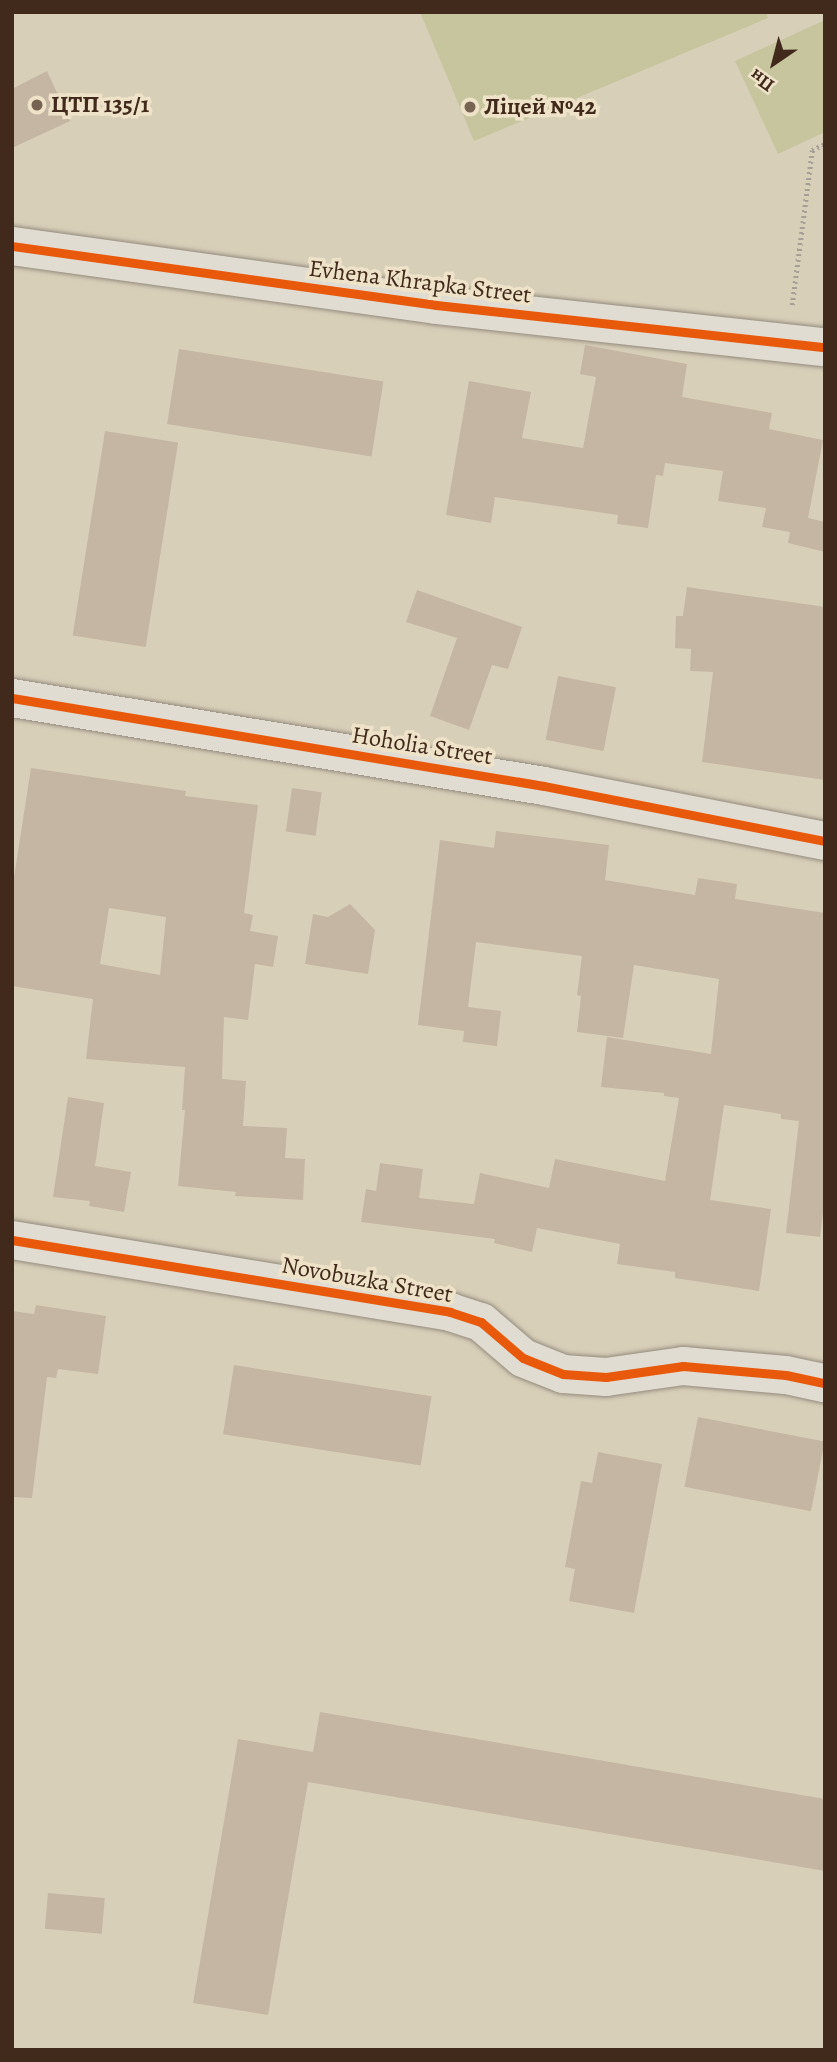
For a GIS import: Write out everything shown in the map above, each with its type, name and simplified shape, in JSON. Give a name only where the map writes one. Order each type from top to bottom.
[{"type":"street","name":"Evhena Khrapka Street","points":[[12,246],[436,305],[825,347]]},
{"type":"street","name":"Hoholia Street","points":[[12,698],[544,786],[825,841]]},
{"type":"street","name":"Novobuzka Street","points":[[12,1240],[450,1312],[481,1322],[523,1358],[563,1374],[606,1377],[683,1366],[786,1375],[825,1383]]},
{"type":"path","points":[[787,341],[812,150],[825,144]]},
{"type":"green space","points":[[420,12],[766,12],[768,18],[474,141]]},
{"type":"green space","points":[[825,20],[825,132],[778,154],[735,61]]},
{"type":"building","name":"ЦТП 135/1","points":[[47,71],[70,121],[12,148],[12,89]]},
{"type":"building","points":[[585,345],[687,364],[682,397],[772,413],[769,429],[823,440],[808,518],[825,522],[825,552],[788,543],[790,532],[762,527],[766,508],[718,501],[723,471],[665,463],[663,476],[656,475],[648,528],[617,524],[618,515],[495,497],[491,523],[446,515],[469,381],[531,392],[522,438],[583,448],[596,377],[580,374]]},
{"type":"building","points":[[179,349],[383,381],[372,456],[167,424]]},
{"type":"building","points":[[105,431],[178,443],[146,647],[73,635]]},
{"type":"building","points":[[687,587],[825,607],[825,780],[702,762],[713,672],[690,671],[691,649],[675,648],[676,616],[683,616]]},
{"type":"building","points":[[417,590],[522,627],[508,669],[492,665],[469,730],[430,716],[457,638],[406,622]]},
{"type":"building","points":[[558,676],[616,687],[604,751],[546,740]]},
{"type":"building","points":[[31,768],[186,791],[185,796],[258,805],[244,913],[253,915],[250,931],[278,936],[273,967],[255,964],[248,1020],[224,1017],[222,1079],[246,1081],[243,1126],[287,1128],[285,1158],[305,1159],[303,1200],[235,1196],[236,1192],[178,1186],[185,1110],[182,1110],[185,1067],[86,1059],[93,999],[12,986],[12,890]],"holes":[[[109,908],[166,917],[160,975],[100,964]]]},
{"type":"building","points":[[292,788],[322,792],[316,836],[286,832]]},
{"type":"building","points":[[496,831],[609,845],[605,880],[695,895],[698,878],[737,884],[735,899],[825,913],[825,1197],[820,1237],[786,1233],[799,1121],[781,1119],[781,1114],[724,1105],[710,1200],[771,1209],[759,1291],[675,1278],[675,1272],[617,1264],[620,1244],[537,1228],[532,1252],[494,1243],[495,1239],[361,1222],[366,1189],[376,1191],[380,1163],[423,1169],[419,1198],[474,1204],[480,1173],[549,1188],[555,1159],[665,1181],[679,1098],[664,1096],[664,1093],[601,1087],[607,1037],[711,1054],[719,979],[634,965],[623,1038],[577,1032],[581,996],[577,995],[582,956],[476,942],[468,1007],[501,1011],[497,1046],[463,1042],[464,1031],[418,1025],[440,840],[494,848]]},
{"type":"building","points":[[350,904],[375,930],[368,974],[305,964],[313,914],[328,917]]},
{"type":"building","points":[[68,1097],[104,1103],[95,1166],[131,1172],[124,1212],[89,1206],[90,1201],[53,1197]]},
{"type":"building","points":[[36,1305],[106,1316],[98,1374],[58,1369],[56,1378],[47,1377],[32,1498],[12,1497],[12,1311],[34,1314]]},
{"type":"building","points":[[234,1365],[432,1396],[421,1465],[223,1434]]},
{"type":"building","points":[[698,1417],[825,1442],[811,1511],[684,1487]]},
{"type":"building","points":[[598,1452],[662,1464],[634,1613],[569,1601],[575,1569],[565,1567],[581,1481],[592,1483]]},
{"type":"building","points":[[320,1712],[825,1799],[825,1871],[308,1782],[268,2015],[193,2003],[238,1739],[313,1752]]},
{"type":"building","points":[[48,1893],[105,1898],[102,1934],[45,1929]]},
{"type":"cycle path","points":[[12,246],[436,305],[825,347]]},
{"type":"cycle path","points":[[12,698],[544,786],[825,841]]},
{"type":"cycle path","points":[[12,1240],[450,1312],[481,1322],[523,1358],[563,1374],[606,1377],[683,1366],[786,1375],[825,1383]]},
{"type":"place","name":"ЦТП 135/1","points":[[37,105]]},
{"type":"place","name":"Ліцей №42","points":[[470,107]]}]
